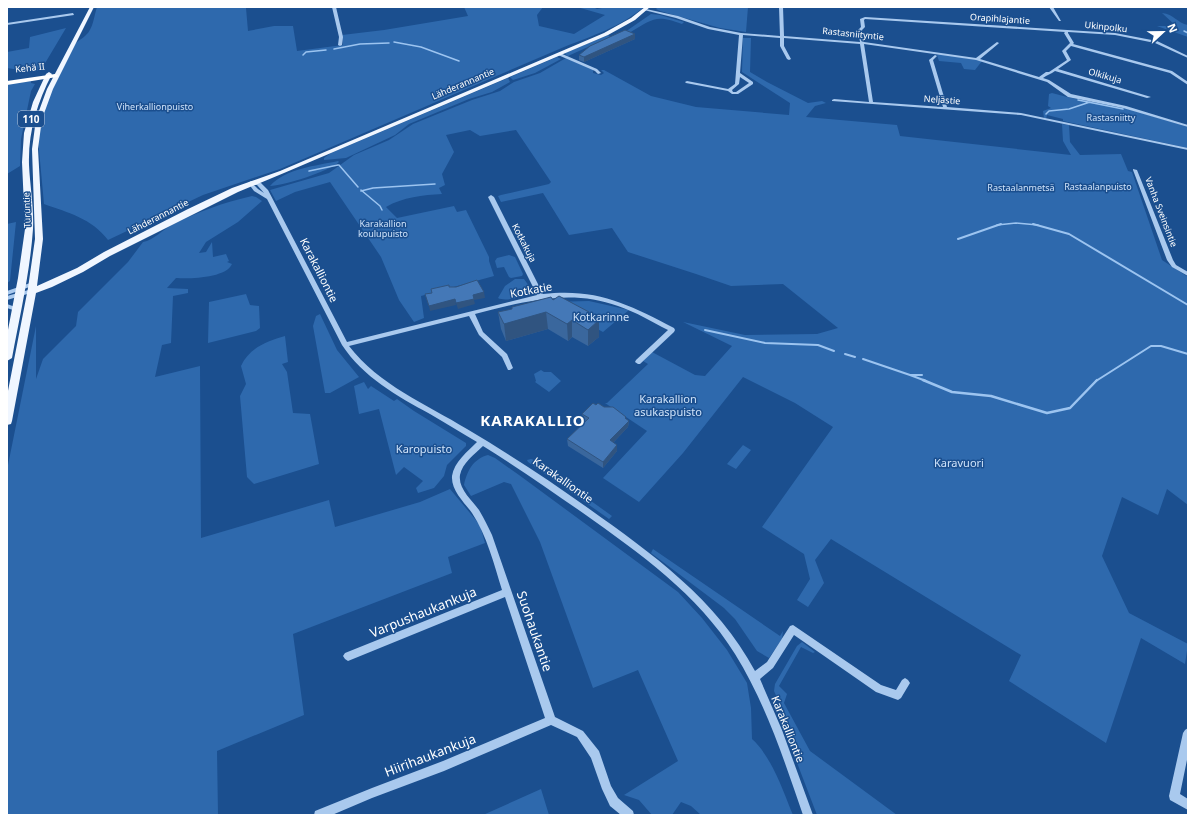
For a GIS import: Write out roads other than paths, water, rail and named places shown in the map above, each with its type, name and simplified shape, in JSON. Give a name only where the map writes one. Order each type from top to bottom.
[{"type":"highway","name":"Kehä II","points":[[7,81],[51,75]]},
{"type":"main road","points":[[58,58],[88,7]]},
{"type":"main road","name":"Turuntie","points":[[7,358],[27,251],[29,227],[26,154],[27,139],[35,106],[51,75],[92,7]]},
{"type":"main road","name":"Lähderannantie","points":[[32,288],[107,254],[218,198],[254,185],[617,28],[647,8]]},
{"type":"main road","name":"Turuntie","points":[[7,421],[32,288],[39,231],[35,139],[51,75]]},
{"type":"main road","name":"Lähderannantie","points":[[32,288],[43,288],[80,270],[107,254]]},
{"type":"main road","points":[[12,396],[23,371],[38,298],[43,288]]},
{"type":"street","points":[[334,7],[341,37],[340,45]]},
{"type":"street","points":[[781,7],[783,48],[789,56],[789,59]]},
{"type":"street","points":[[1050,7],[1060,20]]},
{"type":"street","name":"Rastasniityntie","points":[[647,8],[709,28],[740,34],[863,43],[977,59],[1042,80],[1060,93],[1132,109],[1188,126]]},
{"type":"street","points":[[7,24],[73,14]]},
{"type":"street","name":"Orapihlajantie","points":[[863,43],[860,30],[863,27],[862,19],[865,18],[1067,31]]},
{"type":"street","points":[[1067,31],[1066,33],[1072,45],[1171,72],[1179,76],[1188,84]]},
{"type":"street","name":"Ukinpolku","points":[[1067,31],[1112,34],[1154,42],[1188,57]]},
{"type":"street","points":[[729,90],[737,84],[740,34]]},
{"type":"street","points":[[863,43],[871,103]]},
{"type":"street","points":[[977,59],[997,43]]},
{"type":"street","points":[[1042,80],[1052,75],[1050,73],[1068,60],[1064,51],[1072,45]]},
{"type":"street","points":[[559,54],[596,70],[599,73]]},
{"type":"street","points":[[935,56],[931,60],[944,108]]},
{"type":"street","name":"Olkikuja","points":[[1056,70],[1149,98]]},
{"type":"street","points":[[688,82],[729,90],[732,93],[736,93],[752,84],[738,74]]},
{"type":"street","name":"Neljästie","points":[[834,100],[1021,114],[1188,149]]},
{"type":"street","name":"Vanha Sveinsintie","points":[[1135,170],[1170,260],[1174,266],[1188,274]]},
{"type":"street","name":"Karakalliontie","points":[[254,185],[268,198],[350,353],[388,385],[534,474],[611,528],[675,577],[704,605],[737,649],[754,678],[778,731],[808,815]]},
{"type":"street","name":"Kotkakuja","points":[[491,197],[541,296]]},
{"type":"street","name":"Lähderannantie","points":[[20,292],[32,288]]},
{"type":"street","points":[[7,293],[20,292]]},
{"type":"street","points":[[7,298],[20,292]]},
{"type":"street","name":"Kotkatie","points":[[345,345],[541,296],[586,296],[606,300],[626,307],[672,330],[638,362]]},
{"type":"street","points":[[7,306],[16,309]]},
{"type":"street","points":[[471,313],[481,333],[505,356],[510,368]]},
{"type":"street","name":"Suohaukantie","points":[[482,442],[462,463],[457,471],[456,480],[462,494],[482,522],[508,592],[551,720]]},
{"type":"street","name":"Varpushaukankuja","points":[[348,656],[508,592]]},
{"type":"street","points":[[754,678],[770,665],[793,630],[879,689],[898,695],[905,683]]},
{"type":"street","points":[[551,720],[580,734],[595,755],[607,789],[614,802],[629,815]]},
{"type":"street","name":"Hiirihaukankuja","points":[[319,815],[444,766],[551,720]]},
{"type":"street","points":[[1188,733],[1174,796],[1188,805]]},
{"type":"waterway","points":[[1184,31],[1188,33]]},
{"type":"waterway","points":[[394,42],[421,47],[459,61]]},
{"type":"waterway","points":[[334,49],[360,44],[389,43]]},
{"type":"waterway","points":[[303,55],[306,52],[326,50]]},
{"type":"waterway","points":[[1078,100],[1089,102]]},
{"type":"waterway","points":[[1046,114],[1049,111],[1069,109],[1089,102]]},
{"type":"waterway","points":[[1089,102],[1123,109]]},
{"type":"waterway","points":[[309,171],[338,165]]},
{"type":"waterway","points":[[339,165],[358,187]]},
{"type":"waterway","points":[[362,191],[373,188],[435,184]]},
{"type":"waterway","points":[[362,191],[380,206],[382,210]]},
{"type":"waterway","points":[[999,225],[1016,223],[1036,225]]},
{"type":"waterway","points":[[958,239],[999,225]]},
{"type":"waterway","points":[[1036,225],[1069,234],[1188,305]]},
{"type":"waterway","points":[[705,330],[765,343],[818,345],[834,351]]},
{"type":"waterway","points":[[1096,381],[1151,346],[1161,346],[1188,354]]},
{"type":"waterway","points":[[845,354],[855,357]]},
{"type":"waterway","points":[[863,359],[910,375]]},
{"type":"waterway","points":[[910,375],[922,375]]},
{"type":"waterway","points":[[910,375],[926,381]]},
{"type":"waterway","points":[[923,380],[952,392],[991,396],[1047,413],[1070,408],[1096,381]]},
{"type":"district","name":"KARAKALLIO","points":[[533,421]]},
{"type":"park label","name":"Viherkallionpuisto","points":[[155,107]]},
{"type":"park label","name":"Rastasniitty","points":[[1111,118]]},
{"type":"park label","name":"Rastaalanpuisto","points":[[1098,187]]},
{"type":"park label","name":"Rastaalanmetsä","points":[[1021,188]]},
{"type":"park label","name":"Karakallion koulupuisto","points":[[383,230]]},
{"type":"park label","name":"Kotkarinne","points":[[601,317]]},
{"type":"park label","name":"Karakallion asukaspuisto","points":[[668,405]]},
{"type":"park label","name":"Karopuisto","points":[[424,449]]},
{"type":"park label","name":"Karavuori","points":[[959,463]]}]
